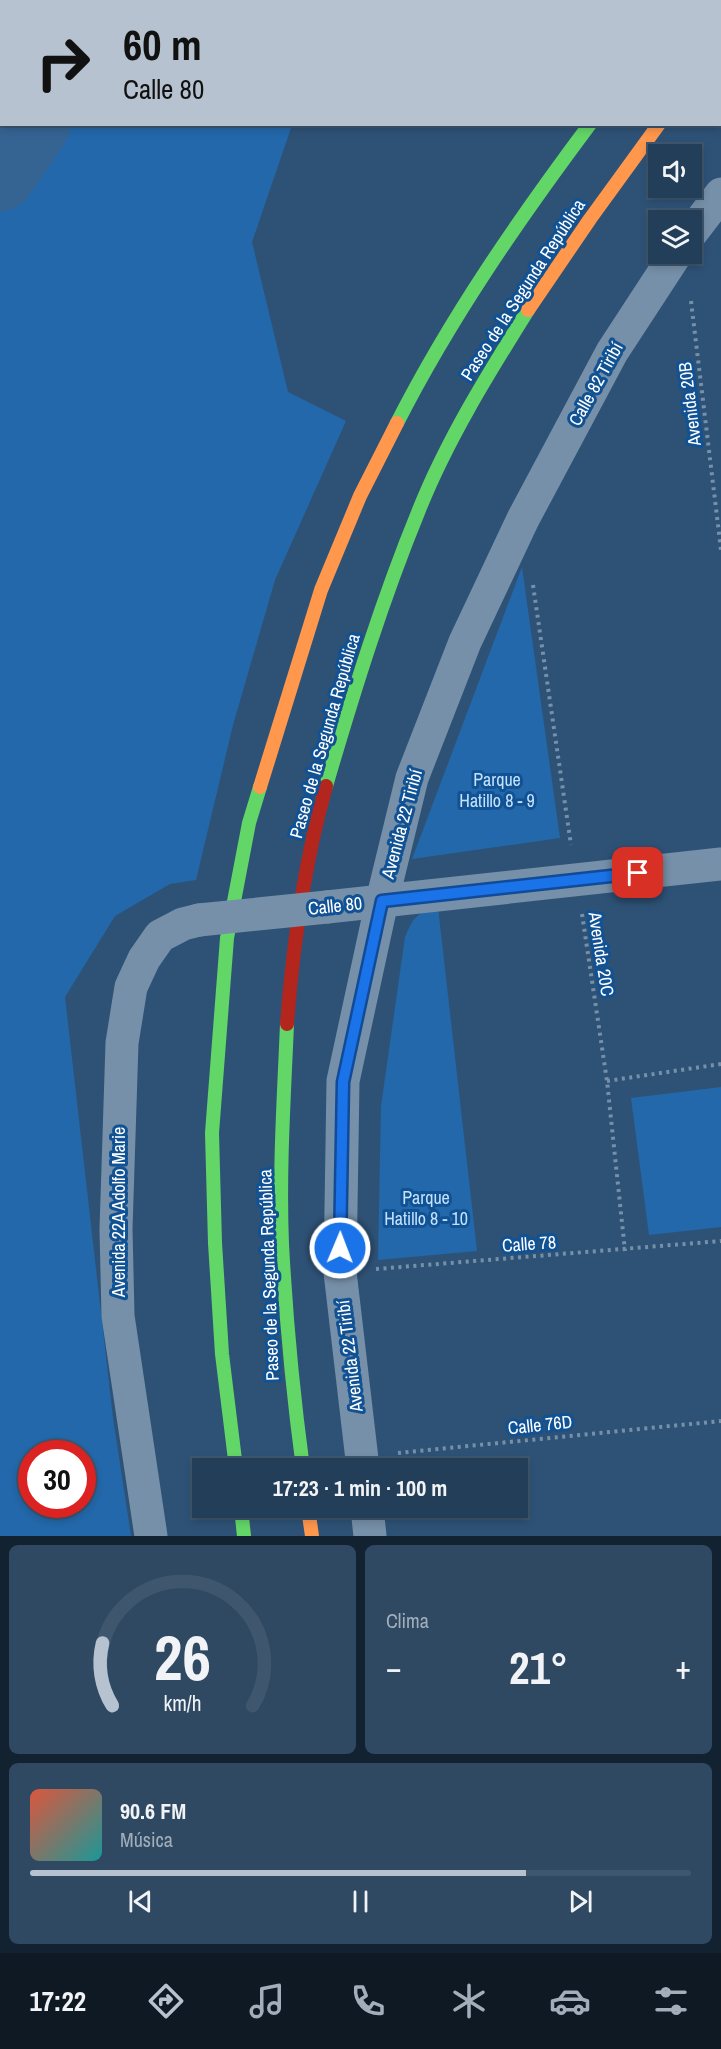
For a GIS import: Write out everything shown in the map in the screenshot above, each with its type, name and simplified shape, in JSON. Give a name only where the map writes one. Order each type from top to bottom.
[{"type":"highway","points":[[235,1458],[222,1354],[215,1243],[212,1132],[227,938],[249,823],[321,590],[360,496],[408,402],[452,325],[550,177],[588,126]]},
{"type":"highway","name":"Paseo de la Segunda República","points":[[302,1458],[293,1395],[282,1243],[282,1152],[286,1023],[294,943],[314,830],[345,722],[392,584],[419,509],[456,432],[533,302],[658,126]]},
{"type":"highway","points":[[242,1518],[244,1536]]},
{"type":"highway","points":[[309,1518],[312,1536]]},
{"type":"street","points":[[702,219],[721,194]]},
{"type":"street","name":"Calle 82 Tiribí","points":[[523,519],[612,352],[669,264]]},
{"type":"street","name":"Avenida 22 Tiribí","points":[[362,1458],[339,1272],[343,1082],[382,901],[412,778],[465,642],[523,519]]},
{"type":"street","name":"Calle 80","points":[[199,920],[721,864]]},
{"type":"street","name":"Avenida 22A Adolfo Marie","points":[[151,1536],[118,1316],[116,1229],[122,1043],[131,987],[144,959],[160,936],[183,924],[199,920]]},
{"type":"street","points":[[368,1518],[370,1536]]},
{"type":"path","name":"Avenida 20B","points":[[691,301],[721,550]]},
{"type":"path","name":"Avenida 20C","points":[[532,577],[607,1081],[625,1251]]},
{"type":"path","points":[[607,1081],[721,1064]]},
{"type":"path","name":"Calle 78","points":[[339,1272],[721,1242]]},
{"type":"path","name":"Calle 76D","points":[[397,1458],[721,1421]]},
{"type":"green space","points":[[0,126],[292,126],[252,242],[288,392],[346,421],[275,580],[233,725],[196,880],[170,884],[115,916],[65,997],[113,1418],[131,1536],[0,1536]]},
{"type":"green space","name":"Parque Hatillo 8 - 9","points":[[522,567],[560,838],[412,859]]},
{"type":"green space","name":"Parque Hatillo 8 - 10","points":[[438,907],[477,1251],[378,1260],[381,1106],[405,937],[417,917],[425,911]]},
{"type":"green space","points":[[721,1087],[721,1227],[649,1235],[631,1098]]},
{"type":"waterway","points":[[0,177],[35,126]]},
{"type":"traffic: fast","points":[[397,423],[440,345],[487,269],[589,126]]},
{"type":"traffic: fast","points":[[326,786],[369,647],[430,484],[483,383],[528,310]]},
{"type":"traffic: fast","points":[[235,1458],[222,1354],[215,1243],[212,1133],[227,938],[249,823],[260,787]]},
{"type":"traffic: fast","points":[[287,1024],[281,1217],[290,1356],[302,1458]]},
{"type":"traffic: fast","points":[[242,1518],[244,1536]]},
{"type":"traffic: slow","points":[[528,310],[658,126]]},
{"type":"traffic: slow","points":[[260,787],[321,590],[360,496],[397,423]]},
{"type":"traffic: slow","points":[[309,1518],[312,1536]]},
{"type":"traffic: jam","points":[[287,1024],[300,904],[311,845],[326,786]]},
{"type":"route","points":[[340,1248],[343,1082],[382,901],[638,873]]}]
